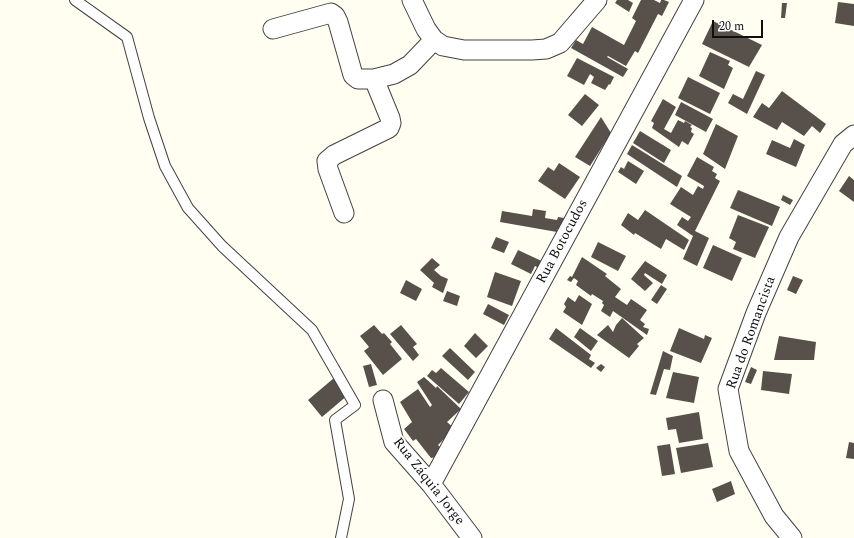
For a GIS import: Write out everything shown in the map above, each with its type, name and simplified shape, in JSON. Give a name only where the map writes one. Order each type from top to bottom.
[{"type":"street","points":[[412,0],[426,29],[434,40],[443,46],[464,50],[546,49],[560,42],[597,0]]},
{"type":"street","name":"Rua Botocudos","points":[[431,484],[694,0]]},
{"type":"street","points":[[273,29],[330,13],[335,16],[338,22],[353,75],[358,79],[374,79],[394,74],[410,65],[434,40]]},
{"type":"street","points":[[344,213],[328,169],[327,161],[334,155],[389,128],[392,123],[374,79]]},
{"type":"street","name":"Rua do Romancista","points":[[792,538],[774,516],[739,451],[728,389],[756,313],[789,237],[843,144],[854,135]]},
{"type":"street","name":"Rua Záquia Jorge","points":[[383,400],[394,442],[431,484],[472,538]]},
{"type":"lane","points":[[75,0],[127,37],[149,118],[165,166],[188,208],[222,246],[312,330],[355,405],[334,420],[349,499],[341,538]]},
{"type":"building","points":[[617,0],[628,0],[633,3],[629,12],[615,3]]},
{"type":"building","points":[[641,0],[654,0],[660,3],[661,0],[664,0],[669,2],[662,16],[658,14],[638,53],[635,51],[626,66],[608,56],[607,57],[628,69],[623,77],[571,48],[576,40],[583,44],[592,27],[624,45],[636,21],[632,18]]},
{"type":"building","points":[[838,2],[854,4],[854,26],[835,23]]},
{"type":"building","points":[[782,3],[787,3],[785,18],[781,18]]},
{"type":"building","points":[[713,21],[762,45],[749,67],[702,44]]},
{"type":"building","points":[[710,52],[730,61],[728,65],[733,68],[724,89],[699,76]]},
{"type":"building","points":[[577,58],[614,77],[610,85],[609,84],[605,90],[591,83],[594,77],[590,74],[584,85],[567,76]]},
{"type":"building","points":[[756,71],[765,75],[747,114],[728,103],[733,94],[743,99]]},
{"type":"building","points":[[688,77],[720,93],[710,114],[678,98]]},
{"type":"building","points":[[782,91],[826,124],[820,133],[812,126],[804,136],[782,122],[777,130],[753,117],[762,103],[769,108]]},
{"type":"building","points":[[585,94],[599,105],[582,126],[568,115]]},
{"type":"building","points":[[663,99],[676,107],[664,129],[671,133],[678,120],[684,123],[685,121],[692,125],[690,127],[692,128],[691,132],[694,134],[688,145],[682,141],[679,147],[652,128],[654,123],[651,121]]},
{"type":"building","points":[[681,102],[713,119],[706,132],[675,115]]},
{"type":"building","points":[[601,117],[611,133],[590,166],[575,157]]},
{"type":"building","points":[[716,124],[738,136],[725,169],[703,154]]},
{"type":"building","points":[[640,131],[671,150],[664,163],[633,143]]},
{"type":"building","points":[[794,139],[805,145],[796,167],[766,154],[772,140],[790,148]]},
{"type":"building","points":[[632,145],[682,176],[677,187],[627,154]]},
{"type":"building","points":[[697,157],[714,167],[712,171],[717,174],[715,178],[720,181],[695,231],[709,238],[697,266],[683,259],[693,236],[677,225],[682,217],[688,221],[691,217],[670,204],[681,187],[693,195],[698,186],[703,189],[704,186],[687,176]]},
{"type":"building","points":[[628,161],[644,171],[636,184],[618,172],[621,167],[624,169]]},
{"type":"building","points":[[559,163],[580,177],[565,199],[538,181],[548,167],[554,171]]},
{"type":"building","points":[[849,176],[854,180],[854,202],[839,191]]},
{"type":"building","points":[[738,190],[780,207],[772,226],[730,208]]},
{"type":"building","points":[[783,195],[793,200],[790,205],[781,200]]},
{"type":"building","points":[[533,209],[546,211],[545,218],[557,220],[558,217],[564,218],[562,230],[557,229],[557,232],[500,222],[502,211],[532,216]]},
{"type":"building","points":[[645,210],[689,240],[684,250],[666,239],[661,249],[635,233],[634,235],[621,225],[628,213],[638,220]]},
{"type":"building","points":[[738,215],[769,227],[755,258],[733,249],[736,242],[729,238]]},
{"type":"building","points":[[496,237],[509,242],[504,253],[491,248]]},
{"type":"building","points":[[598,242],[626,256],[618,271],[591,257]]},
{"type":"building","points":[[713,245],[742,258],[732,281],[703,268]]},
{"type":"building","points":[[518,250],[548,264],[545,271],[535,266],[531,274],[511,264]]},
{"type":"building","points":[[582,257],[607,274],[605,276],[621,289],[615,297],[627,305],[631,299],[647,310],[640,320],[645,324],[643,327],[649,329],[647,335],[613,311],[610,317],[601,311],[604,305],[602,303],[603,301],[592,294],[591,296],[576,285],[578,281],[574,278],[571,282],[567,280],[570,276],[572,277]]},
{"type":"building","points":[[432,258],[440,265],[434,270],[441,276],[448,279],[443,293],[432,287],[434,283],[420,270]]},
{"type":"building","points":[[645,261],[667,275],[662,284],[645,273],[644,275],[653,283],[645,291],[631,279]]},
{"type":"building","points":[[495,272],[521,281],[512,306],[487,297]]},
{"type":"building","points":[[793,276],[803,280],[796,294],[787,290]]},
{"type":"building","points":[[406,280],[422,289],[416,301],[400,293]]},
{"type":"building","points":[[661,285],[667,289],[657,304],[651,300]]},
{"type":"building","points":[[447,291],[460,296],[457,306],[443,301]]},
{"type":"building","points":[[579,295],[592,304],[582,325],[563,312],[566,307],[564,304],[568,297],[575,302]]},
{"type":"building","points":[[488,304],[509,315],[504,325],[483,314]]},
{"type":"building","points":[[622,318],[644,338],[637,344],[639,346],[629,358],[597,335],[608,325],[613,332],[616,325]]},
{"type":"building","points":[[374,325],[392,342],[390,344],[402,359],[383,375],[364,351],[369,347],[360,336]]},
{"type":"building","points":[[401,325],[417,344],[413,347],[419,355],[413,361],[390,334]]},
{"type":"building","points":[[556,328],[591,355],[589,359],[595,363],[591,368],[549,339]]},
{"type":"building","points":[[580,328],[598,341],[591,351],[574,337]]},
{"type":"building","points":[[679,328],[704,339],[705,335],[712,338],[701,363],[670,351]]},
{"type":"building","points":[[475,333],[488,346],[476,358],[464,346]]},
{"type":"building","points":[[779,336],[816,342],[814,360],[774,360]]},
{"type":"building","points":[[450,348],[475,372],[468,380],[442,356]]},
{"type":"building","points":[[663,351],[673,356],[670,370],[664,369],[656,395],[650,394]]},
{"type":"building","points":[[371,364],[377,385],[369,387],[363,366]]},
{"type":"building","points":[[601,364],[605,367],[601,372],[596,368]]},
{"type":"building","points":[[751,367],[757,370],[751,384],[745,382]]},
{"type":"building","points":[[441,368],[469,392],[459,404],[427,376],[432,370],[436,373]]},
{"type":"building","points":[[763,371],[792,374],[789,394],[761,390]]},
{"type":"building","points":[[673,372],[699,377],[694,403],[666,398]]},
{"type":"building","points":[[424,377],[436,388],[437,386],[461,409],[447,422],[454,428],[445,442],[443,440],[438,445],[443,450],[438,457],[431,458],[416,439],[413,441],[404,429],[412,422],[400,402],[418,389],[430,407],[432,405],[417,382]]},
{"type":"building","points":[[334,378],[348,395],[322,417],[308,400]]},
{"type":"building","points":[[699,412],[703,439],[679,443],[676,429],[668,430],[666,418]]},
{"type":"building","points":[[849,442],[854,443],[854,459],[846,458]]},
{"type":"building","points":[[708,443],[713,467],[681,473],[676,448]]},
{"type":"building","points":[[670,444],[675,474],[662,476],[657,446]]},
{"type":"building","points":[[731,481],[735,494],[717,502],[712,489]]}]
